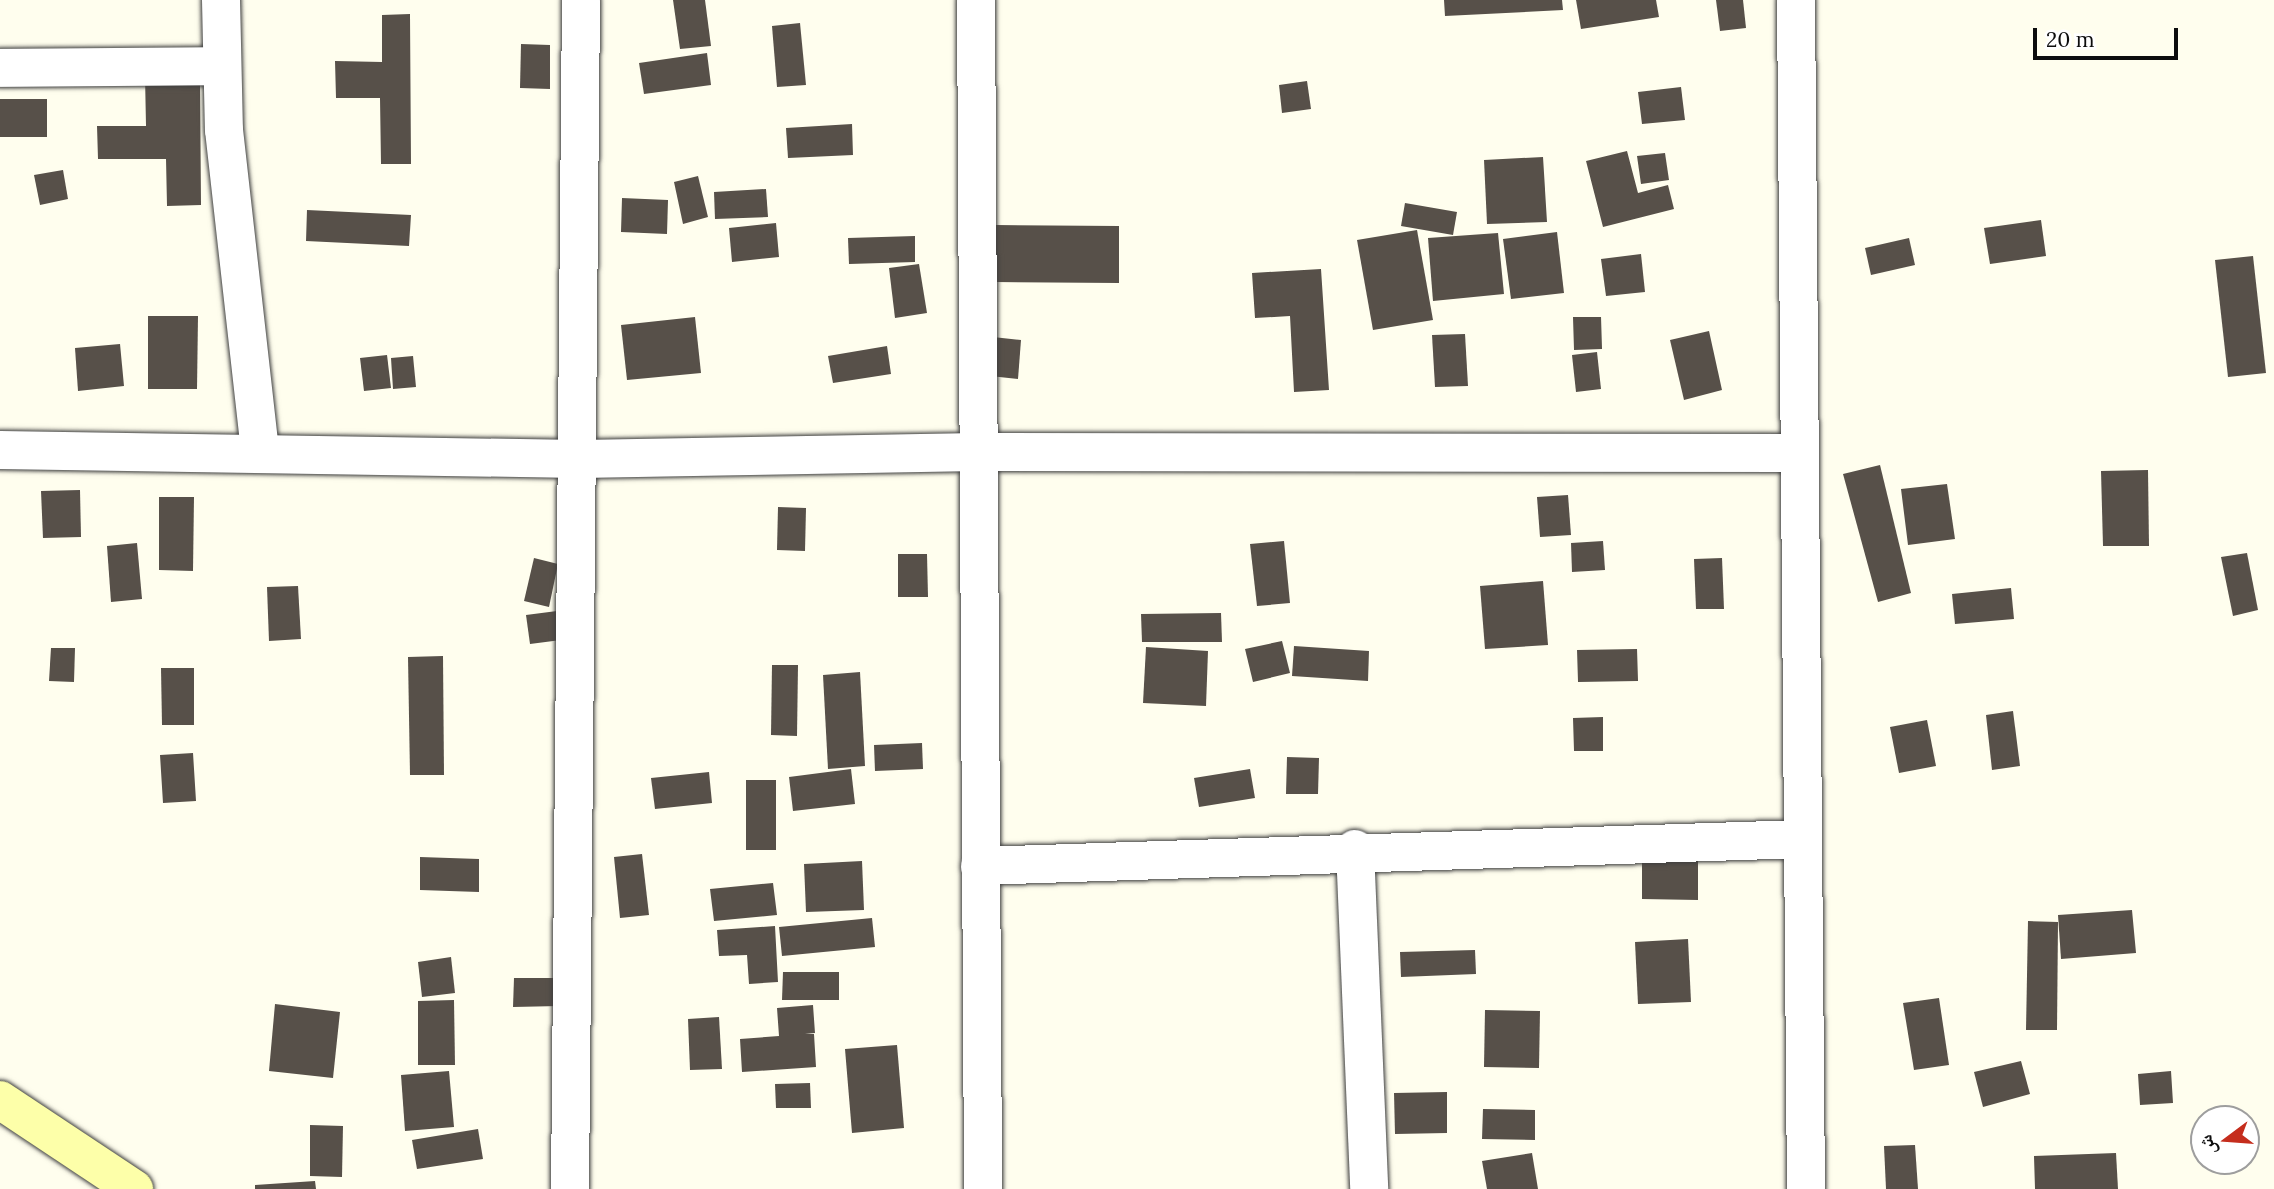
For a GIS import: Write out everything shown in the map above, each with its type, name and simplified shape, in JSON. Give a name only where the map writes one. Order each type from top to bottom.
[{"type":"street","points":[[221,0],[222,66],[260,450]]},
{"type":"street","points":[[570,1189],[580,459],[581,0]]},
{"type":"street","points":[[976,0],[983,1189]]},
{"type":"street","points":[[1796,0],[1806,1189]]},
{"type":"street","points":[[0,68],[222,66]]},
{"type":"street","points":[[0,450],[260,450],[580,459],[978,452],[1800,453]]},
{"type":"street","points":[[980,866],[1355,849],[1803,839]]},
{"type":"street","points":[[1355,849],[1369,1189]]},
{"type":"street","points":[[0,1100],[134,1189]]},
{"type":"building","points":[[673,0],[705,0],[711,46],[680,49]]},
{"type":"building","points":[[1444,0],[1562,0],[1563,10],[1445,16]]},
{"type":"building","points":[[1576,0],[1656,0],[1659,17],[1581,29]]},
{"type":"building","points":[[1716,0],[1743,0],[1746,28],[1720,31]]},
{"type":"building","points":[[410,14],[411,164],[381,164],[380,98],[336,98],[335,61],[382,62],[382,15]]},
{"type":"building","points":[[800,23],[806,85],[777,87],[772,26]]},
{"type":"building","points":[[521,44],[550,45],[550,89],[520,88]]},
{"type":"building","points":[[707,53],[711,85],[644,94],[639,63]]},
{"type":"building","points":[[200,75],[201,205],[167,206],[166,159],[98,159],[97,126],[146,126],[145,76]]},
{"type":"building","points":[[1307,81],[1311,109],[1282,113],[1279,85]]},
{"type":"building","points":[[1681,87],[1685,120],[1642,124],[1638,92]]},
{"type":"building","points":[[0,99],[47,99],[47,137],[0,137]]},
{"type":"building","points":[[852,124],[853,155],[788,158],[786,128]]},
{"type":"building","points":[[1627,151],[1638,193],[1668,185],[1674,209],[1603,227],[1586,161]]},
{"type":"building","points":[[1665,153],[1669,180],[1641,184],[1637,156]]},
{"type":"building","points":[[1543,157],[1547,222],[1487,224],[1484,160]]},
{"type":"building","points":[[63,170],[68,199],[40,205],[34,175]]},
{"type":"building","points":[[698,176],[708,217],[683,224],[674,182]]},
{"type":"building","points":[[766,189],[768,217],[715,219],[714,192]]},
{"type":"building","points":[[622,198],[668,200],[667,234],[621,232]]},
{"type":"building","points":[[1405,203],[1457,212],[1453,235],[1401,226]]},
{"type":"building","points":[[307,210],[411,215],[409,246],[306,241]]},
{"type":"building","points":[[2041,220],[2046,256],[1990,264],[1984,228]]},
{"type":"building","points":[[776,223],[779,257],[732,262],[729,228]]},
{"type":"building","points":[[996,225],[1119,226],[1119,283],[995,282]]},
{"type":"building","points":[[1417,230],[1433,320],[1373,330],[1357,240]]},
{"type":"building","points":[[1557,232],[1564,293],[1511,299],[1503,239]]},
{"type":"building","points":[[1498,233],[1504,294],[1433,301],[1428,238]]},
{"type":"building","points":[[915,236],[915,262],[849,264],[848,238]]},
{"type":"building","points":[[1909,238],[1915,265],[1871,275],[1865,248]]},
{"type":"building","points":[[1641,254],[1645,292],[1606,296],[1601,259]]},
{"type":"building","points":[[2253,256],[2266,373],[2228,377],[2215,260]]},
{"type":"building","points":[[919,264],[927,313],[895,318],[889,268]]},
{"type":"building","points":[[1321,269],[1329,390],[1294,392],[1290,316],[1255,318],[1252,273]]},
{"type":"building","points":[[148,316],[198,316],[197,389],[148,389]]},
{"type":"building","points":[[695,317],[701,373],[627,380],[621,325]]},
{"type":"building","points":[[1573,317],[1601,317],[1602,349],[1574,350]]},
{"type":"building","points":[[1709,331],[1722,390],[1684,400],[1670,340]]},
{"type":"building","points":[[1465,334],[1468,386],[1435,387],[1432,335]]},
{"type":"building","points":[[993,337],[1021,340],[1018,379],[990,376]]},
{"type":"building","points":[[120,344],[124,386],[78,391],[75,348]]},
{"type":"building","points":[[887,346],[891,374],[833,383],[828,356]]},
{"type":"building","points":[[1597,352],[1601,389],[1576,392],[1572,355]]},
{"type":"building","points":[[387,355],[391,388],[364,391],[360,358]]},
{"type":"building","points":[[413,356],[416,387],[393,389],[391,358]]},
{"type":"building","points":[[1880,465],[1911,593],[1878,602],[1843,474]]},
{"type":"building","points":[[2148,470],[2149,546],[2103,546],[2101,471]]},
{"type":"building","points":[[1947,484],[1955,539],[1908,545],[1901,489]]},
{"type":"building","points":[[80,490],[81,537],[43,538],[41,491]]},
{"type":"building","points":[[1568,495],[1571,535],[1540,537],[1537,497]]},
{"type":"building","points":[[159,497],[194,497],[193,571],[159,570]]},
{"type":"building","points":[[778,507],[806,508],[805,551],[777,550]]},
{"type":"building","points":[[1284,541],[1290,603],[1257,606],[1250,544]]},
{"type":"building","points":[[1603,541],[1605,570],[1572,572],[1571,543]]},
{"type":"building","points":[[137,543],[142,599],[111,602],[107,546]]},
{"type":"building","points":[[2247,553],[2258,610],[2233,616],[2221,557]]},
{"type":"building","points":[[898,554],[927,554],[928,597],[898,597]]},
{"type":"building","points":[[534,558],[558,564],[549,607],[524,601]]},
{"type":"building","points":[[1722,558],[1724,609],[1696,609],[1694,559]]},
{"type":"building","points":[[1543,581],[1548,645],[1485,649],[1480,586]]},
{"type":"building","points":[[298,586],[301,639],[269,641],[267,587]]},
{"type":"building","points":[[2011,588],[2014,619],[1955,624],[1952,594]]},
{"type":"building","points":[[557,611],[561,640],[530,644],[526,615]]},
{"type":"building","points":[[1221,613],[1222,642],[1142,642],[1141,614]]},
{"type":"building","points":[[1282,641],[1290,673],[1253,682],[1245,649]]},
{"type":"building","points":[[1294,646],[1369,651],[1368,681],[1292,676]]},
{"type":"building","points":[[1146,647],[1208,651],[1206,706],[1143,703]]},
{"type":"building","points":[[51,648],[75,648],[74,682],[49,681]]},
{"type":"building","points":[[1637,649],[1638,681],[1578,682],[1577,650]]},
{"type":"building","points":[[443,656],[444,775],[410,775],[408,657]]},
{"type":"building","points":[[772,665],[798,665],[797,736],[771,735]]},
{"type":"building","points":[[161,668],[194,668],[194,725],[162,725]]},
{"type":"building","points":[[860,672],[865,766],[828,769],[823,675]]},
{"type":"building","points":[[2013,711],[2020,766],[1992,770],[1986,715]]},
{"type":"building","points":[[1603,717],[1603,751],[1574,751],[1573,718]]},
{"type":"building","points":[[1927,720],[1936,766],[1899,773],[1890,727]]},
{"type":"building","points":[[922,743],[923,769],[875,771],[874,745]]},
{"type":"building","points":[[193,753],[196,801],[163,803],[160,755]]},
{"type":"building","points":[[1287,757],[1319,758],[1318,794],[1286,794]]},
{"type":"building","points":[[851,769],[855,804],[793,811],[789,777]]},
{"type":"building","points":[[1250,769],[1255,798],[1199,807],[1194,778]]},
{"type":"building","points":[[709,772],[712,803],[655,809],[651,778]]},
{"type":"building","points":[[746,780],[776,780],[776,850],[746,850]]},
{"type":"building","points":[[642,854],[649,915],[620,918],[614,857]]},
{"type":"building","points":[[420,857],[479,859],[479,892],[420,890]]},
{"type":"building","points":[[1642,859],[1698,860],[1698,900],[1642,899]]},
{"type":"building","points":[[862,861],[864,910],[806,912],[804,864]]},
{"type":"building","points":[[773,883],[777,915],[714,921],[710,889]]},
{"type":"building","points":[[2132,910],[2136,953],[2061,959],[2058,915]]},
{"type":"building","points":[[872,918],[875,947],[782,956],[779,927]]},
{"type":"building","points":[[2028,921],[2058,922],[2057,1030],[2026,1030]]},
{"type":"building","points":[[775,926],[778,982],[749,984],[747,955],[719,956],[717,930]]},
{"type":"building","points":[[1688,939],[1691,1002],[1638,1004],[1635,942]]},
{"type":"building","points":[[1475,950],[1476,974],[1401,977],[1400,952]]},
{"type":"building","points":[[451,957],[455,993],[422,997],[418,962]]},
{"type":"building","points":[[783,972],[839,972],[839,1000],[782,1000]]},
{"type":"building","points":[[514,978],[558,978],[559,1006],[513,1007]]},
{"type":"building","points":[[1939,998],[1949,1065],[1914,1070],[1903,1003]]},
{"type":"building","points":[[454,1000],[455,1065],[418,1065],[418,1001]]},
{"type":"building","points":[[275,1004],[340,1012],[333,1078],[269,1071]]},
{"type":"building","points":[[813,1005],[815,1033],[805,1034],[814,1034],[816,1067],[742,1072],[740,1039],[779,1036],[777,1008]]},
{"type":"building","points":[[1485,1010],[1540,1011],[1539,1068],[1484,1067]]},
{"type":"building","points":[[719,1017],[722,1069],[690,1070],[688,1019]]},
{"type":"building","points":[[897,1045],[904,1128],[852,1133],[845,1049]]},
{"type":"building","points":[[2021,1061],[2030,1094],[1983,1107],[1974,1072]]},
{"type":"building","points":[[449,1071],[454,1127],[405,1131],[401,1075]]},
{"type":"building","points":[[2171,1071],[2173,1103],[2140,1105],[2138,1074]]},
{"type":"building","points":[[810,1083],[811,1108],[776,1108],[775,1084]]},
{"type":"building","points":[[1447,1092],[1447,1133],[1395,1134],[1394,1093]]},
{"type":"building","points":[[1483,1109],[1535,1110],[1535,1140],[1482,1139]]},
{"type":"building","points":[[310,1125],[343,1126],[342,1177],[310,1176]]},
{"type":"building","points":[[478,1129],[483,1159],[417,1169],[412,1140]]},
{"type":"building","points":[[1915,1145],[1918,1189],[1886,1189],[1884,1146]]},
{"type":"building","points":[[1532,1153],[1538,1189],[1487,1189],[1482,1161]]},
{"type":"building","points":[[2116,1153],[2118,1189],[2035,1189],[2034,1156]]},
{"type":"building","points":[[315,1181],[316,1189],[255,1189],[255,1185]]}]
